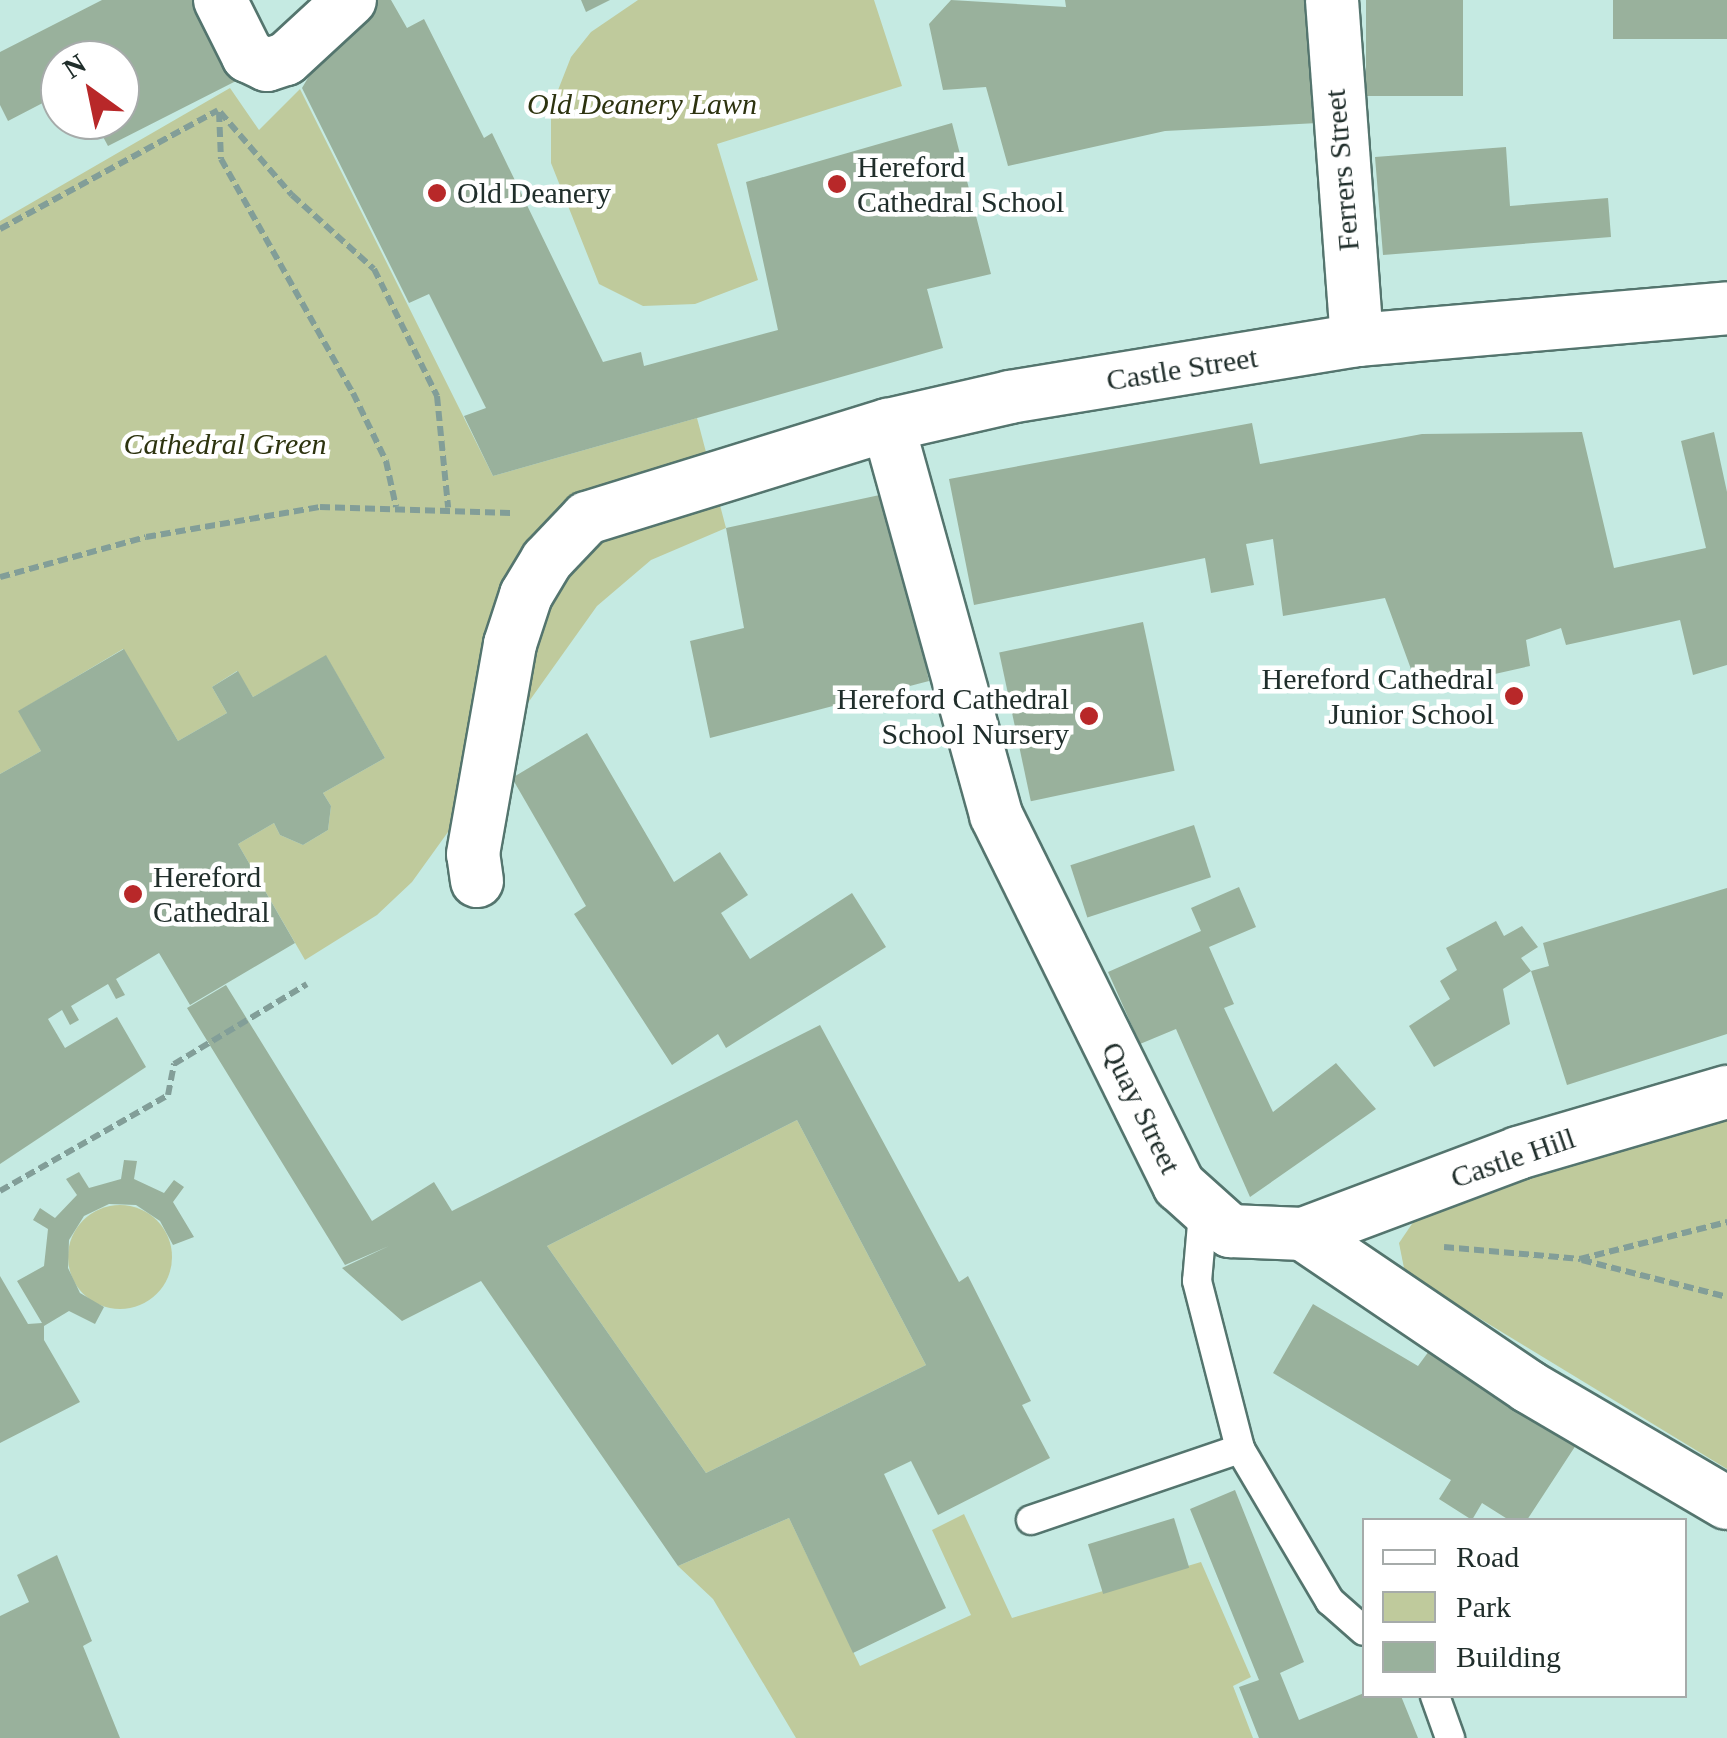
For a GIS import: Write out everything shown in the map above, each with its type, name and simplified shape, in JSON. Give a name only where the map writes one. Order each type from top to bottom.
[{"type":"street","points":[[220,0],[248,56],[267,65],[286,59],[350,0]]},
{"type":"street","name":"Ferrers Street","points":[[1332,0],[1356,340]]},
{"type":"street","name":"Castle Street","points":[[587,518],[888,425],[1010,397],[1356,340],[1727,308]]},
{"type":"street","name":"Quay Street","points":[[888,425],[996,816],[1179,1185],[1203,1213]]},
{"type":"street","points":[[478,881],[473,854],[510,644],[526,595],[547,560],[587,518]]},
{"type":"street","name":"Castle Hill","points":[[1303,1234],[1518,1154],[1727,1092]]},
{"type":"street","points":[[1203,1213],[1230,1231],[1303,1234],[1529,1386],[1727,1503]]},
{"type":"lane","points":[[1203,1213],[1198,1282],[1240,1449],[1330,1601],[1362,1629]]},
{"type":"lane","points":[[1031,1520],[1240,1449]]},
{"type":"lane","points":[[1436,1698],[1450,1738]]},
{"type":"path","points":[[0,230],[218,110],[250,90],[267,65]]},
{"type":"path","points":[[218,110],[221,159],[353,393],[386,461],[396,506]]},
{"type":"path","points":[[218,110],[292,195],[374,270],[437,396],[448,507]]},
{"type":"path","points":[[0,577],[146,536],[320,507],[448,507],[587,518]]},
{"type":"path","points":[[0,1191],[168,1096],[174,1064],[307,984]]},
{"type":"path","points":[[1580,1259],[1727,1222]]},
{"type":"path","points":[[1436,1246],[1580,1259],[1727,1298]]},
{"type":"green space","name":"Old Deanery Lawn","points":[[638,0],[874,0],[902,86],[717,144],[758,280],[695,304],[643,306],[599,284],[551,163],[551,108],[571,57],[591,32]]},
{"type":"green space","name":"Cathedral Green","points":[[230,88],[259,130],[300,89],[493,476],[697,418],[726,528],[651,560],[597,606],[530,700],[476,743],[448,832],[412,882],[377,915],[305,960],[238,844],[274,823],[280,835],[303,845],[328,830],[331,806],[323,793],[385,758],[326,656],[253,697],[237,671],[212,687],[227,713],[178,741],[123,649],[19,711],[41,751],[0,774],[0,221]]},
{"type":"green space","points":[[1727,1113],[1727,1469],[1405,1273],[1399,1243],[1416,1218],[1534,1172]]},
{"type":"green space","points":[[797,1120],[926,1365],[706,1473],[547,1246]]},
{"type":"green space","points":[[120,1205],[140,1209],[157,1220],[168,1237],[172,1257],[168,1277],[157,1294],[140,1305],[120,1309],[100,1305],[83,1294],[72,1277],[68,1257],[72,1237],[83,1220],[100,1209]]},
{"type":"green space","points":[[964,1514],[1012,1618],[1201,1562],[1251,1677],[1233,1686],[1253,1738],[796,1738],[713,1599],[678,1566],[789,1518],[860,1666],[971,1615],[932,1530]]},
{"type":"building","points":[[102,0],[195,0],[236,81],[140,130],[140,40],[40,40],[40,104],[8,121],[0,105],[0,52]]},
{"type":"building","name":"Old Deanery","points":[[373,0],[391,0],[407,28],[424,19],[484,138],[492,133],[603,362],[641,352],[644,366],[778,330],[746,182],[952,123],[991,274],[927,289],[943,348],[493,476],[464,416],[486,408],[429,294],[409,303],[302,88],[334,34]]},
{"type":"building","points":[[581,0],[610,0],[586,12]]},
{"type":"building","points":[[951,0],[1066,7],[1065,0],[1317,0],[1318,123],[1165,131],[1008,166],[986,87],[943,90],[929,24]]},
{"type":"building","points":[[1366,0],[1463,0],[1463,96],[1366,96]]},
{"type":"building","points":[[1613,0],[1727,0],[1727,39],[1613,39]]},
{"type":"building","points":[[1506,147],[1510,206],[1608,198],[1611,237],[1383,255],[1375,157]]},
{"type":"building","points":[[1252,423],[1260,464],[1422,434],[1582,432],[1614,568],[1706,548],[1681,441],[1714,432],[1727,492],[1727,665],[1693,675],[1680,620],[1566,645],[1561,628],[1526,640],[1530,666],[1419,691],[1385,598],[1283,616],[1273,539],[1246,544],[1254,585],[1211,593],[1205,558],[974,605],[949,479]]},
{"type":"building","points":[[889,493],[929,681],[710,738],[690,641],[744,628],[726,528]]},
{"type":"building","name":"Hereford Cathedral School Nursery","points":[[1143,622],[1175,771],[1031,801],[999,653]]},
{"type":"building","name":"Hereford Cathedral","points":[[124,649],[178,741],[227,713],[212,687],[238,671],[253,697],[326,655],[385,758],[323,793],[331,806],[328,830],[303,845],[280,835],[274,823],[238,844],[295,943],[190,1005],[159,953],[116,979],[125,995],[116,999],[108,984],[71,1006],[79,1020],[70,1025],[62,1010],[48,1019],[65,1048],[117,1017],[146,1067],[0,1164],[0,774],[41,751],[18,711]]},
{"type":"building","points":[[587,733],[674,882],[720,852],[748,895],[721,913],[750,959],[852,893],[886,947],[726,1048],[718,1034],[672,1065],[574,914],[586,906],[512,778]]},
{"type":"building","points":[[1194,825],[1211,877],[1087,917],[1070,865]]},
{"type":"building","points":[[1239,887],[1256,927],[1209,947],[1234,1004],[1224,1008],[1273,1112],[1336,1063],[1376,1109],[1250,1197],[1176,1029],[1140,1044],[1108,972],[1201,931],[1191,908]]},
{"type":"building","points":[[1727,888],[1727,1034],[1567,1085],[1531,971],[1549,966],[1543,943]]},
{"type":"building","points":[[1496,921],[1504,936],[1522,926],[1538,947],[1521,958],[1531,971],[1503,989],[1510,1024],[1434,1067],[1409,1026],[1450,999],[1440,981],[1457,970],[1446,948]]},
{"type":"building","points":[[226,985],[372,1221],[434,1182],[452,1211],[820,1025],[959,1282],[968,1276],[1031,1401],[1022,1405],[1050,1458],[938,1515],[911,1461],[884,1474],[946,1608],[853,1653],[789,1518],[678,1566],[481,1281],[402,1321],[342,1268],[389,1246],[345,1265],[187,1008]],"holes":[[[797,1120],[926,1365],[706,1473],[547,1246]]]},
{"type":"building","points":[[124,1160],[137,1161],[134,1179],[164,1193],[174,1180],[184,1187],[173,1202],[194,1237],[173,1245],[160,1221],[136,1205],[109,1204],[84,1216],[69,1240],[68,1268],[80,1293],[104,1307],[95,1324],[69,1311],[44,1326],[44,1340],[80,1402],[0,1443],[0,1276],[28,1324],[42,1323],[17,1281],[44,1266],[48,1229],[33,1220],[40,1208],[55,1218],[77,1195],[66,1179],[79,1172],[89,1188],[121,1179]]},
{"type":"building","points":[[1313,1304],[1418,1366],[1429,1351],[1578,1442],[1528,1518],[1506,1518],[1482,1503],[1473,1518],[1469,1518],[1439,1499],[1451,1480],[1273,1373]]},
{"type":"building","points":[[1235,1490],[1304,1662],[1280,1673],[1299,1720],[1362,1694],[1362,1698],[1402,1698],[1418,1738],[1259,1738],[1239,1687],[1259,1680],[1190,1509]]},
{"type":"building","points":[[1174,1518],[1189,1568],[1103,1594],[1088,1544]]},
{"type":"building","points":[[57,1555],[92,1641],[83,1646],[120,1738],[0,1738],[0,1616],[29,1602],[17,1575]]},
{"type":"place","name":"Hereford Cathedral School","points":[[837,184]]},
{"type":"place","name":"Old Deanery","points":[[437,193]]},
{"type":"place","name":"Hereford Cathedral Junior School","points":[[1514,696]]},
{"type":"place","name":"Hereford Cathedral School Nursery","points":[[1089,716]]},
{"type":"place","name":"Hereford Cathedral","points":[[133,894]]}]
